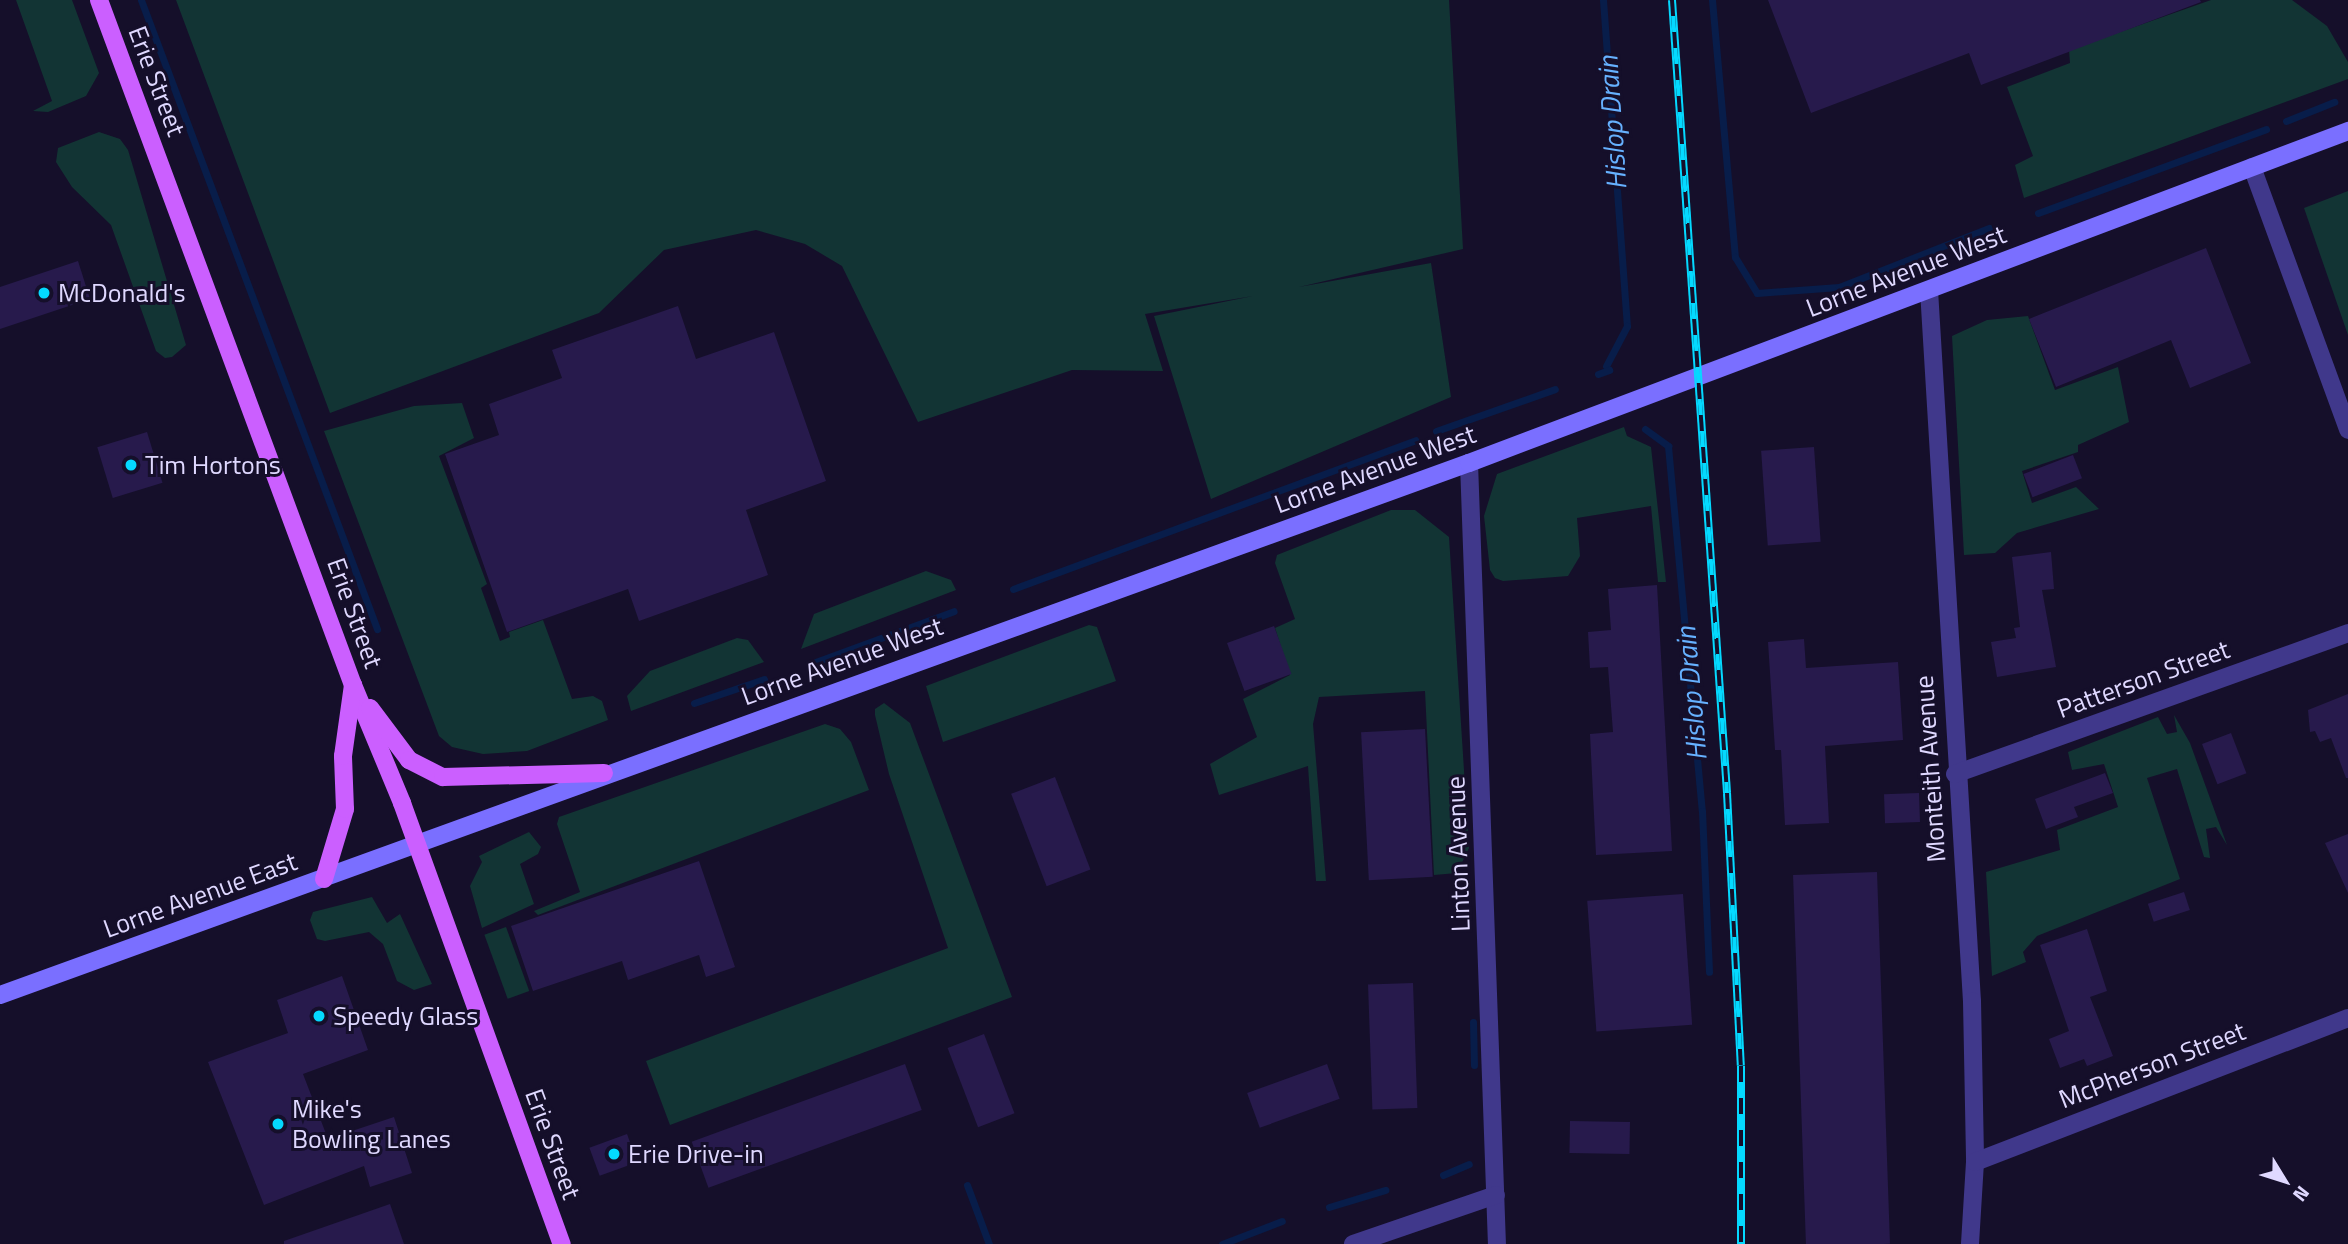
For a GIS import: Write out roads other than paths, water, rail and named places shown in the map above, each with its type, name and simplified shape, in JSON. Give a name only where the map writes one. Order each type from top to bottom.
[{"type":"main road","name":"Erie Street","points":[[99,0],[353,685],[416,844],[562,1244]]},
{"type":"main road","name":"Lorne Avenue West","points":[[416,844],[604,773],[1469,463],[2348,131]]},
{"type":"main road","points":[[353,685],[409,760],[443,777],[604,773]]},
{"type":"main road","points":[[324,879],[345,809],[344,756],[353,685]]},
{"type":"main road","name":"Lorne Avenue East","points":[[0,995],[416,844]]},
{"type":"street","points":[[2252,167],[2348,430]]},
{"type":"street","name":"Monteith Avenue","points":[[1929,290],[1955,774],[1972,1001],[1975,1161],[1970,1244]]},
{"type":"street","name":"Linton Avenue","points":[[1469,463],[1497,1244]]},
{"type":"street","name":"Patterson Street","points":[[1955,774],[2348,633]]},
{"type":"street","name":"McPherson Street","points":[[1975,1161],[2348,1018]]},
{"type":"street","points":[[1353,1244],[1496,1195]]},
{"type":"waterway","points":[[141,0],[377,629]]},
{"type":"waterway","name":"Hislop Drain","points":[[1603,0],[1627,326],[1606,366]]},
{"type":"waterway","points":[[1712,0],[1735,257],[1757,293],[1839,287],[1989,228]]},
{"type":"waterway","points":[[2286,121],[2334,102]]},
{"type":"waterway","points":[[2038,213],[2266,129]]},
{"type":"waterway","points":[[1598,374],[1609,370]]},
{"type":"waterway","points":[[1436,431],[1555,389]]},
{"type":"waterway","name":"Hislop Drain","points":[[1645,429],[1668,446],[1702,811],[1709,972]]},
{"type":"waterway","points":[[1013,589],[1415,440]]},
{"type":"waterway","points":[[810,664],[954,611]]},
{"type":"waterway","points":[[694,703],[764,679]]},
{"type":"waterway","points":[[1473,1022],[1474,1065]]},
{"type":"waterway","points":[[1443,1175],[1469,1164]]},
{"type":"waterway","points":[[967,1185],[989,1244]]},
{"type":"waterway","points":[[1329,1207],[1385,1190]]},
{"type":"waterway","points":[[1222,1244],[1282,1221]]},
{"type":"railway","points":[[1672,0],[1727,793],[1741,1066],[1741,1244]]},
{"type":"place","name":"McDonald's","points":[[44,293]]},
{"type":"place","name":"Tim Hortons","points":[[131,465]]},
{"type":"place","name":"Speedy Glass","points":[[319,1016]]},
{"type":"place","name":"Mike's Bowling Lanes","points":[[278,1124]]},
{"type":"place","name":"Erie Drive-in","points":[[614,1154]]}]
